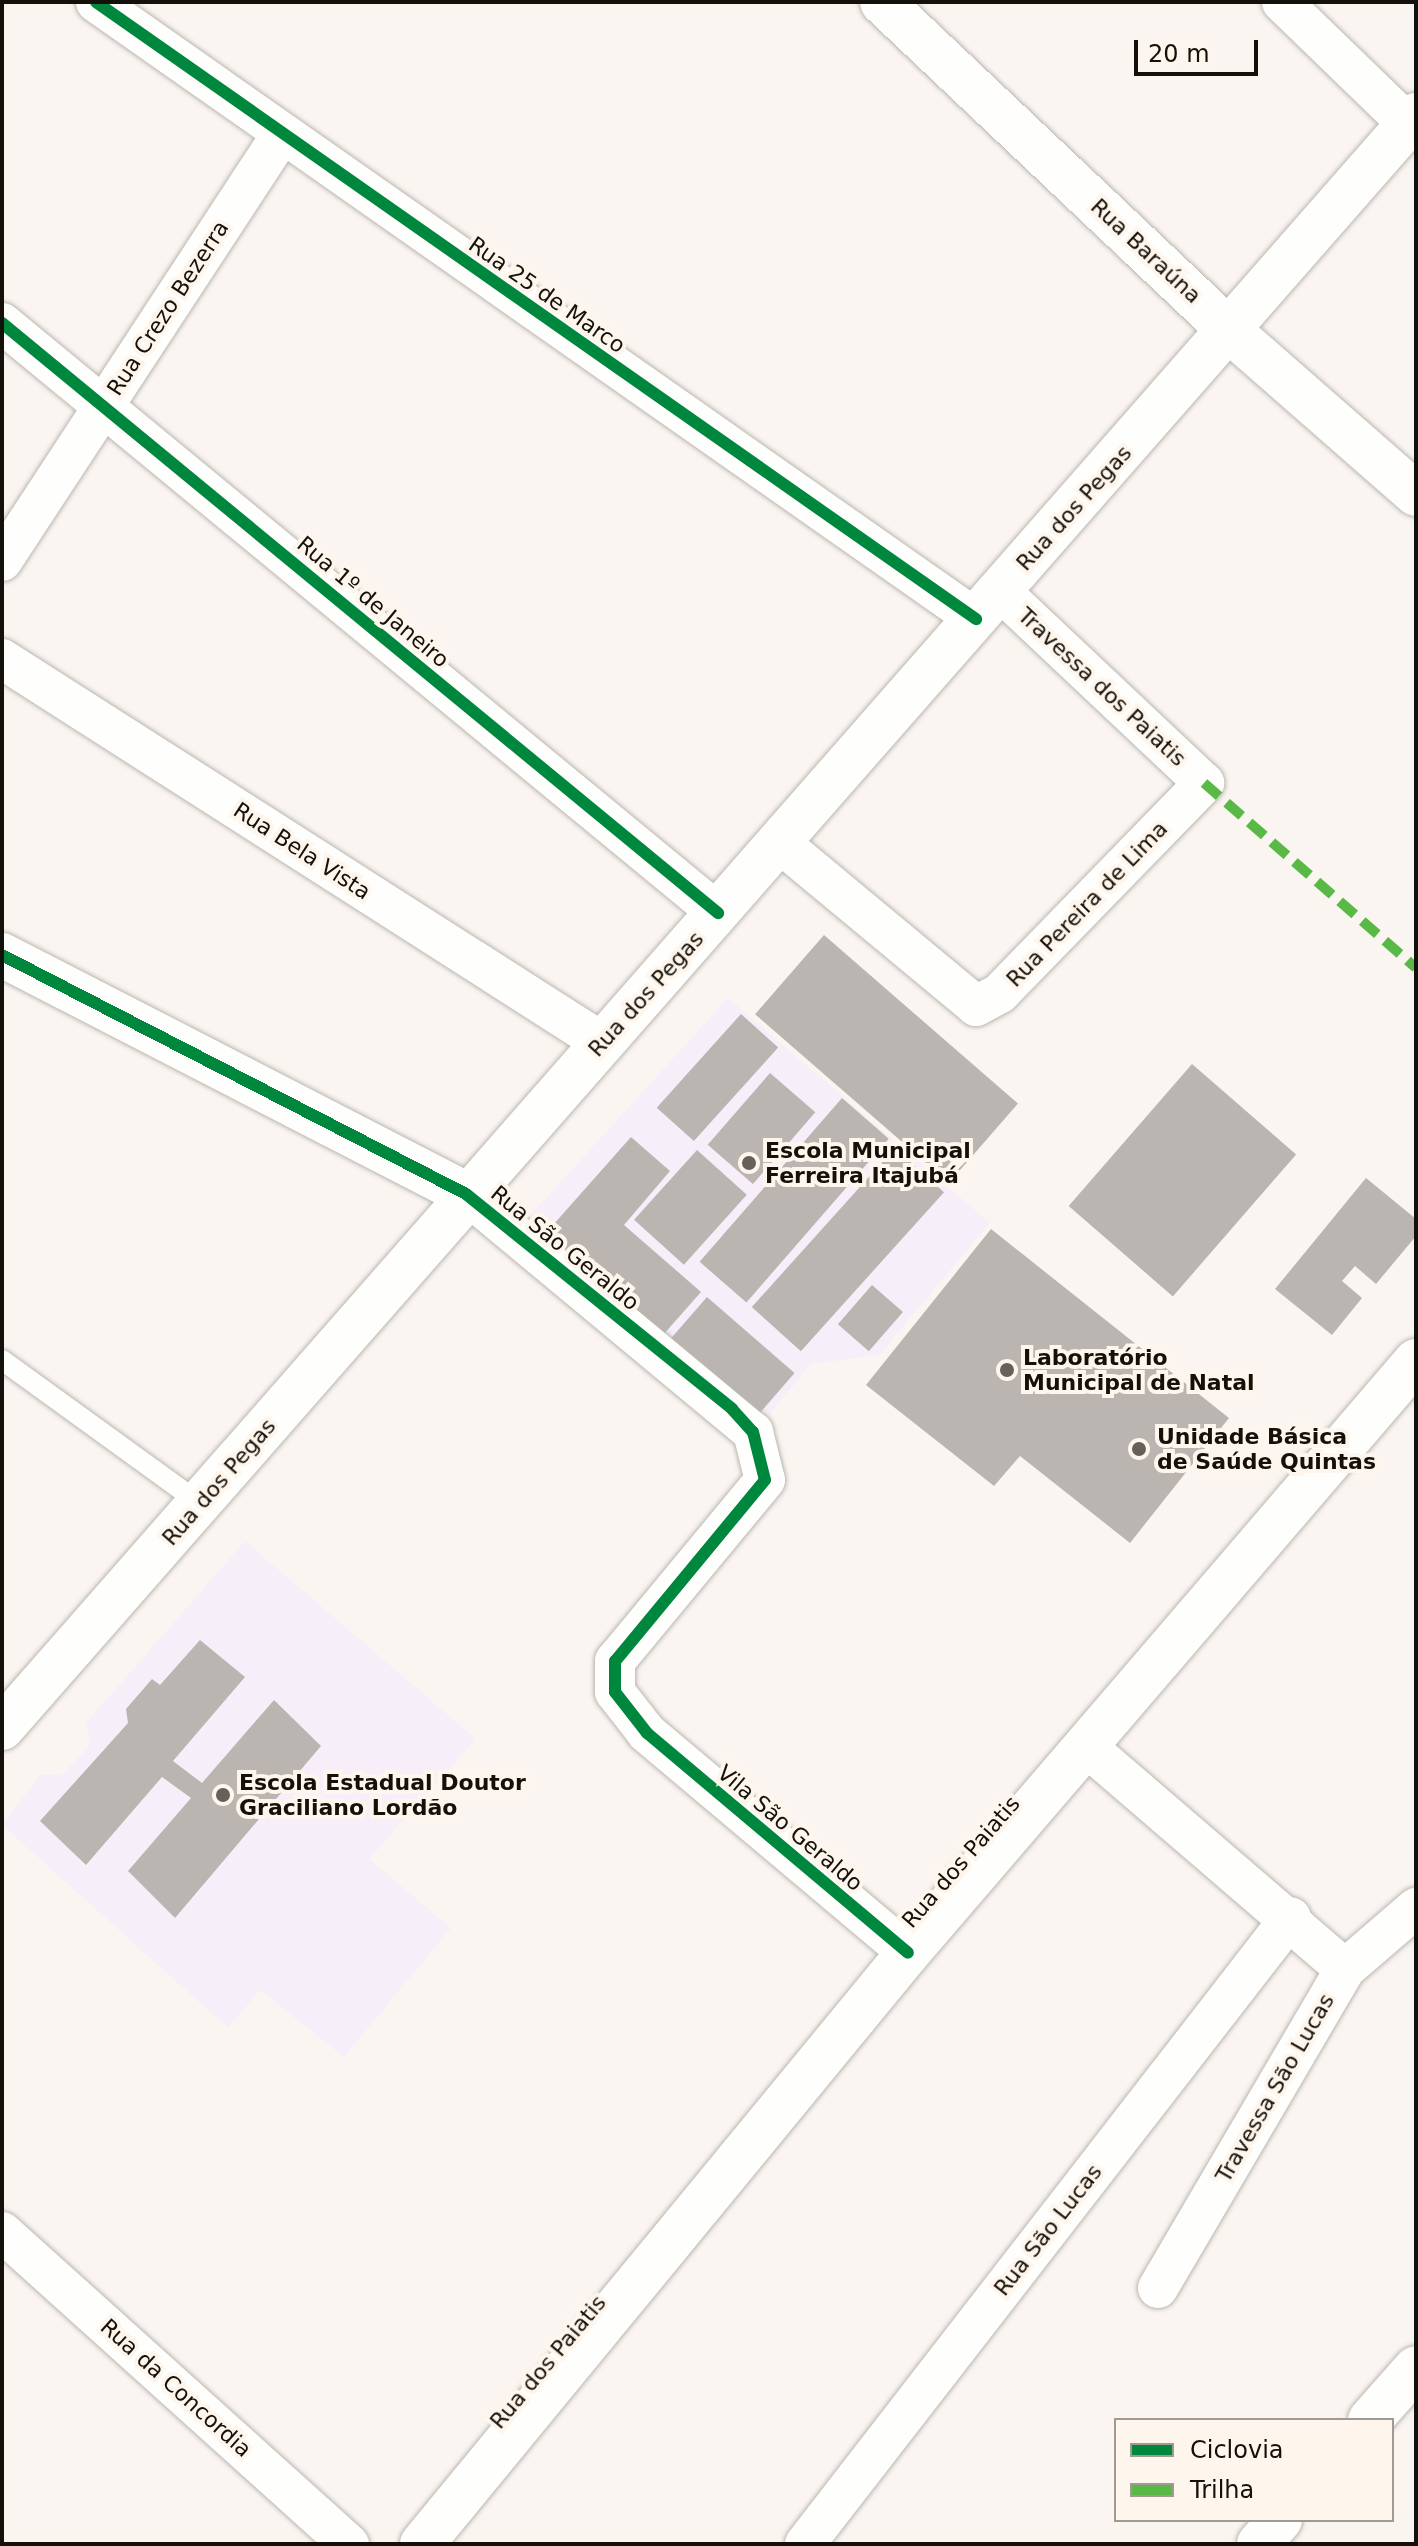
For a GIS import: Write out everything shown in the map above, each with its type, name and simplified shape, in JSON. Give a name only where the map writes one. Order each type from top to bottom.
[{"type":"main road","name":"Rua Baraúna","points":[[882,2],[1231,332],[1416,494]]},
{"type":"main road","name":"Rua dos Pegas","points":[[2,1728],[201,1504],[466,1194],[1231,332],[1412,119]]},
{"type":"main road","name":"Rua São Geraldo","points":[[2,955],[466,1194]]},
{"type":"main road","name":"Rua dos Paiatis","points":[[422,2544],[908,1953],[1088,1748],[1416,1361]]},
{"type":"main road","points":[[1372,2418],[1416,2368]]},
{"type":"main road","points":[[1259,2544],[1278,2522]]},
{"type":"street","name":"Rua 25 de Marco","points":[[96,2],[282,134],[988,605]]},
{"type":"street","points":[[1282,2],[1412,119]]},
{"type":"street","name":"Rua Crezo Bezerra","points":[[2,561],[282,134]]},
{"type":"street","name":"Rua 1º de Janeiro","points":[[2,323],[718,913]]},
{"type":"street","name":"Travessa dos Paiatis","points":[[988,605],[1204,783]]},
{"type":"street","name":"Rua Bela Vista","points":[[2,659],[603,1043]]},
{"type":"street","name":"Rua Pereira de Lima","points":[[780,843],[963,1002],[976,1006],[1000,993],[1204,783]]},
{"type":"street","name":"Rua São Geraldo","points":[[466,1194],[732,1409],[763,1456],[765,1480],[747,1510],[615,1661],[615,1692],[647,1733]]},
{"type":"street","name":"Vila São Geraldo","points":[[647,1733],[908,1953]]},
{"type":"street","points":[[1088,1748],[1291,1917],[1345,1969]]},
{"type":"street","name":"Travessa São Lucas","points":[[1158,2288],[1345,1969],[1416,1908]]},
{"type":"street","name":"Rua São Lucas","points":[[805,2544],[1291,1917]]},
{"type":"street","name":"Rua da Concordia","points":[[2,2232],[349,2544]]},
{"type":"lane","points":[[2,1360],[201,1504]]},
{"type":"shaded area","name":"Escola Municipal Ferreira Itajubá","points":[[728,998],[990,1223],[879,1355],[811,1364],[761,1425],[528,1218]]},
{"type":"shaded area","name":"Escola Estadual Doutor Graciliano Lordão","points":[[245,1541],[476,1739],[369,1859],[451,1928],[344,2057],[260,1990],[228,2028],[2,1825],[40,1775],[63,1774],[90,1745],[86,1723]]},
{"type":"building","points":[[824,935],[1018,1104],[949,1183],[755,1014]]},
{"type":"building","points":[[741,1014],[778,1047],[694,1141],[657,1108]]},
{"type":"building","points":[[1192,1064],[1296,1155],[1173,1296],[1069,1206]]},
{"type":"building","points":[[770,1073],[815,1112],[753,1184],[708,1145]]},
{"type":"building","points":[[842,1098],[889,1139],[746,1302],[700,1262]]},
{"type":"building","points":[[631,1137],[670,1171],[624,1225],[701,1292],[663,1335],[545,1234]]},
{"type":"building","points":[[895,1148],[944,1192],[801,1351],[752,1307]]},
{"type":"building","points":[[697,1150],[747,1195],[684,1265],[634,1220]]},
{"type":"building","points":[[1366,1178],[1416,1219],[1416,1236],[1376,1284],[1355,1266],[1342,1281],[1362,1298],[1332,1335],[1275,1289]]},
{"type":"building","name":"Laboratório Municipal de Natal","points":[[991,1229],[1229,1418],[1130,1543],[1020,1456],[994,1486],[866,1385]]},
{"type":"building","points":[[872,1285],[903,1312],[869,1351],[838,1324]]},
{"type":"building","points":[[707,1297],[795,1373],[757,1416],[670,1340]]},
{"type":"building","points":[[200,1640],[245,1677],[173,1761],[202,1783],[274,1700],[321,1746],[175,1918],[128,1871],[191,1798],[162,1777],[86,1865],[40,1821],[128,1723],[126,1709],[152,1679],[160,1685]]},
{"type":"marked path","points":[[1204,783],[1416,968]]},
{"type":"cycle path","points":[[96,2],[976,619]]},
{"type":"cycle path","points":[[2,323],[718,913]]},
{"type":"cycle path","points":[[2,955],[466,1194],[732,1409],[753,1432],[765,1480],[615,1661],[615,1692],[647,1733],[908,1953]]},
{"type":"place","name":"Escola Municipal Ferreira Itajubá","points":[[749,1163]]},
{"type":"place","name":"Laboratório Municipal de Natal","points":[[1007,1370]]},
{"type":"place","name":"Unidade Básica de Saúde Quintas","points":[[1139,1449]]},
{"type":"place","name":"Escola Estadual Doutor Graciliano Lordão","points":[[223,1795]]}]
